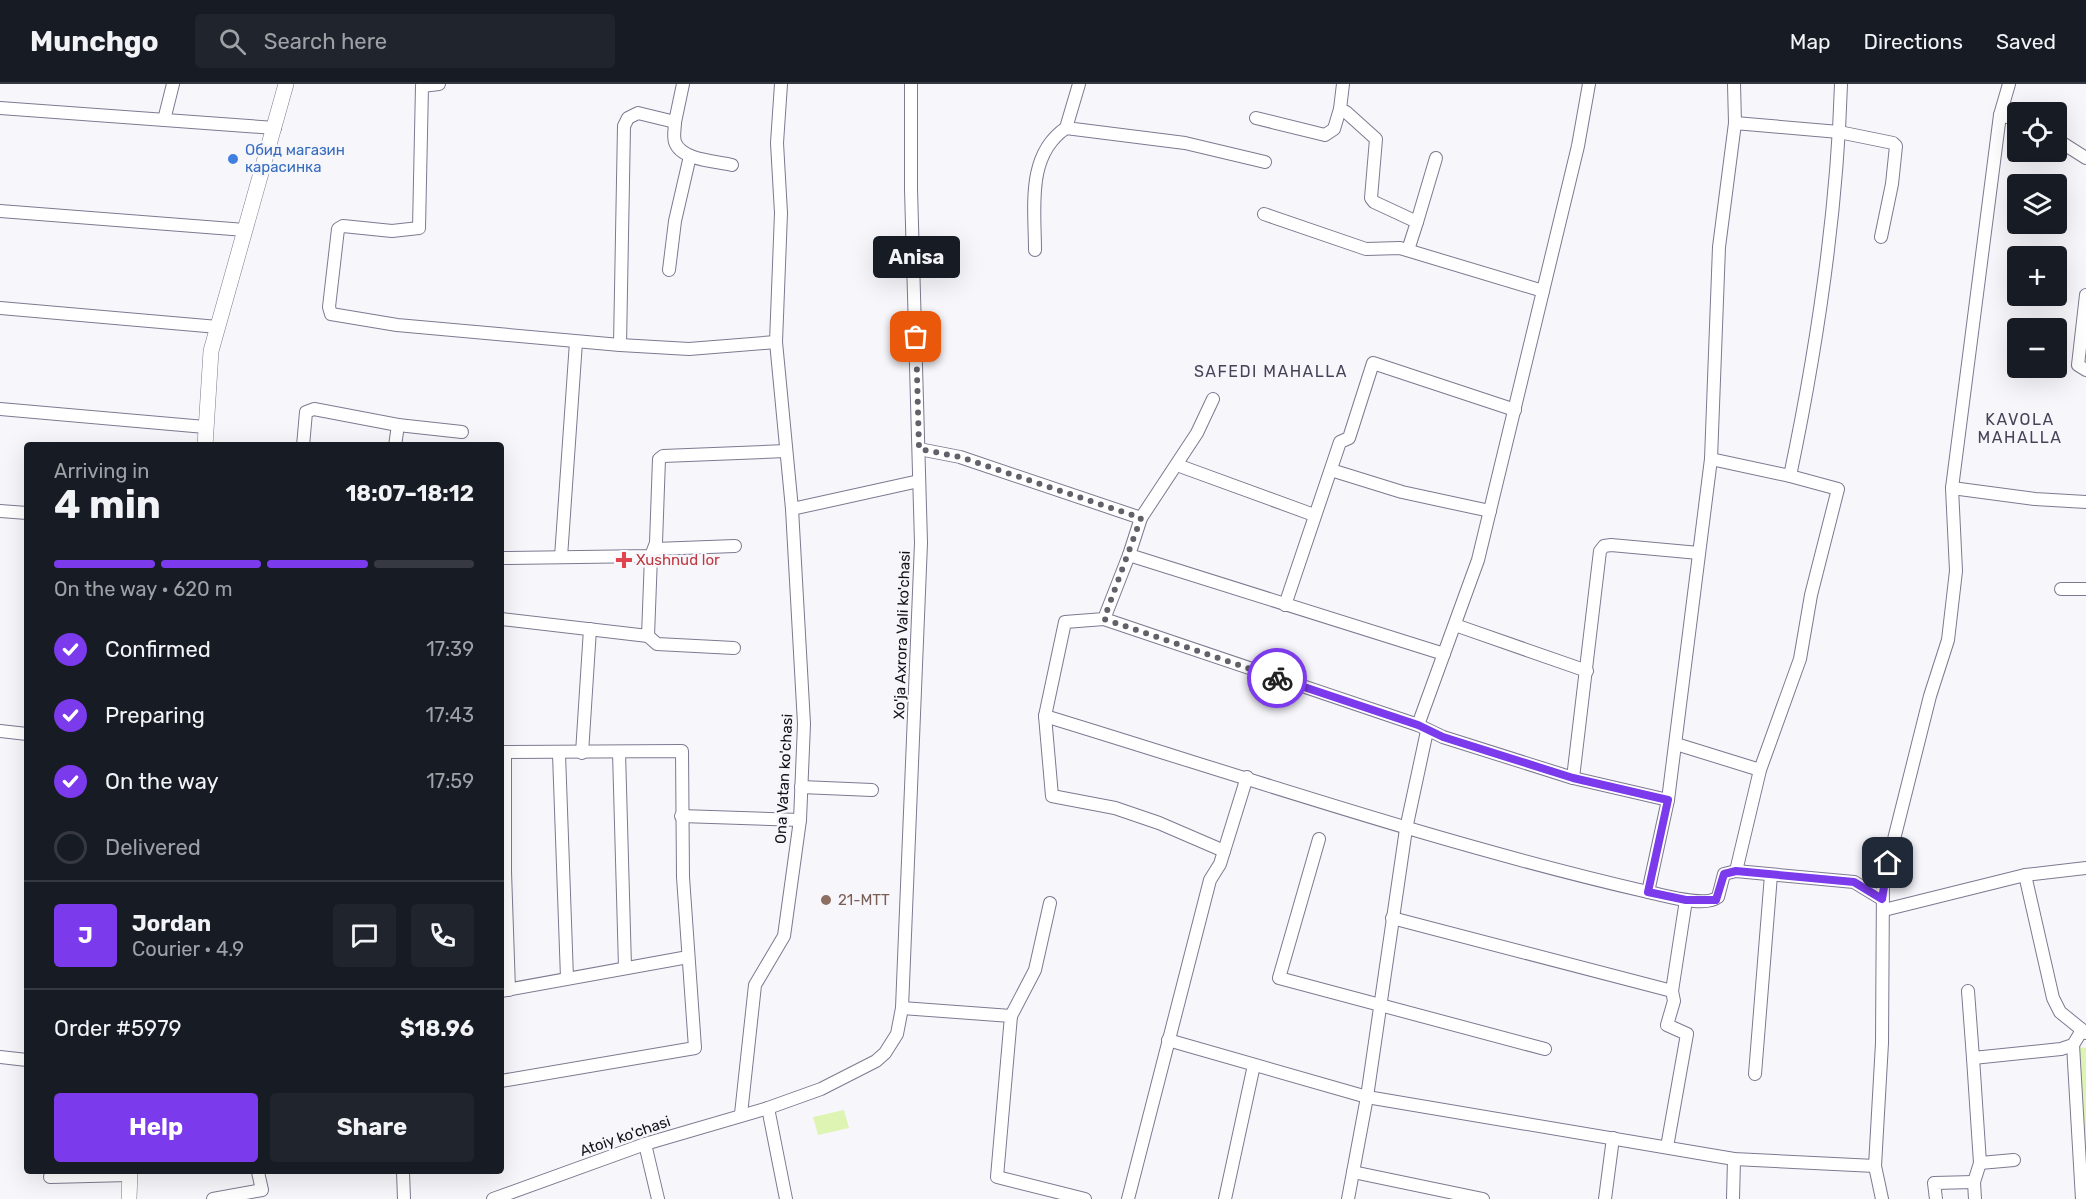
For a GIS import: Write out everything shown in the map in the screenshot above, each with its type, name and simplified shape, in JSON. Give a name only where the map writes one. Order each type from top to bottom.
[{"type":"main road","points":[[205,442],[211,351],[286,84]]},
{"type":"main road","points":[[129,1199],[130,1174]]},
{"type":"street","points":[[164,120],[173,84]]},
{"type":"street","points":[[439,84],[422,86],[419,228],[392,231],[343,226],[338,229],[329,307],[331,314],[397,324],[620,345],[689,349],[776,342]]},
{"type":"street","points":[[683,84],[675,122],[674,140],[680,150],[690,156],[732,165]]},
{"type":"street","name":"Ona Vatan ko'chasi","points":[[741,1114],[756,985],[784,936],[800,820],[804,724],[792,509],[776,342],[781,213],[777,143],[781,84]]},
{"type":"street","name":"Xo'ja Axrora Vali ko'chasi","points":[[768,1108],[821,1089],[876,1061],[885,1053],[897,1034],[902,1008],[920,573],[920,481],[911,189],[911,84]]},
{"type":"street","points":[[1066,129],[1079,84]]},
{"type":"street","points":[[1256,118],[1325,135],[1334,129],[1340,109],[1343,84]]},
{"type":"street","points":[[1348,1199],[1367,1097],[1378,1006],[1422,728],[1444,654],[1478,560],[1578,146],[1589,84]]},
{"type":"street","points":[[1648,892],[1668,800],[1711,459],[1719,247],[1735,123],[1734,84]]},
{"type":"street","points":[[1790,476],[1813,367],[1839,132],[1841,84]]},
{"type":"street","points":[[1882,1199],[1875,1166],[1882,1043],[1883,883],[1930,696],[1948,640],[1956,571],[1952,488],[2000,116],[2009,84]]},
{"type":"street","points":[[0,108],[274,128]]},
{"type":"street","points":[[1340,109],[1376,139],[1371,198],[1374,202],[1417,222]]},
{"type":"street","points":[[620,345],[624,126],[628,118],[638,113],[675,122]]},
{"type":"street","points":[[2000,116],[2007,118]]},
{"type":"street","points":[[1735,123],[1839,132],[1888,140],[1896,146],[1892,184],[1881,237]]},
{"type":"street","points":[[1035,250],[1035,181],[1041,159],[1052,138],[1066,129],[1185,143],[1265,162]]},
{"type":"street","points":[[2067,146],[2086,158]]},
{"type":"street","points":[[669,270],[675,221],[690,156]]},
{"type":"street","points":[[1408,250],[1436,158]]},
{"type":"street","points":[[0,211],[245,231]]},
{"type":"street","points":[[1264,214],[1366,249],[1400,248],[1543,291]]},
{"type":"street","points":[[2086,295],[2078,365],[2086,370]]},
{"type":"street","points":[[0,308],[218,327]]},
{"type":"street","points":[[561,557],[576,342]]},
{"type":"street","points":[[1285,605],[1340,442],[1348,438],[1373,363],[1515,410]]},
{"type":"street","points":[[1104,619],[1141,518],[1177,465],[1213,399]]},
{"type":"street","points":[[0,409],[205,427]]},
{"type":"street","points":[[303,442],[306,412],[314,409],[398,425],[462,432]]},
{"type":"street","points":[[396,442],[398,425]]},
{"type":"street","points":[[919,449],[960,457],[1141,518]]},
{"type":"street","points":[[648,636],[658,465],[663,456],[786,451]]},
{"type":"street","points":[[1711,459],[1838,489],[1811,595],[1800,659],[1760,770],[1736,871]]},
{"type":"street","points":[[1177,465],[1314,515]]},
{"type":"street","points":[[1331,470],[1402,492],[1490,511]]},
{"type":"street","points":[[792,509],[920,481]]},
{"type":"street","points":[[1952,488],[2035,499],[2086,501]]},
{"type":"street","points":[[0,511],[24,513]]},
{"type":"street","points":[[504,558],[653,553],[735,546]]},
{"type":"street","points":[[1573,778],[1600,551],[1604,546],[1699,553]]},
{"type":"street","points":[[1129,555],[1444,654]]},
{"type":"street","points":[[2061,589],[2086,589]]},
{"type":"street","points":[[504,619],[648,636],[657,644],[734,648]]},
{"type":"street","points":[[1224,851],[1159,823],[1115,808],[1052,796],[1045,716],[1065,622],[1104,619],[1573,778],[1668,800]]},
{"type":"street","points":[[1455,626],[1587,671]]},
{"type":"street","points":[[582,753],[590,629]]},
{"type":"street","points":[[1045,716],[1247,777],[1406,830],[1686,900],[1716,900],[1724,874],[1736,871],[1854,882],[1883,904],[2025,875],[2086,868]]},
{"type":"street","points":[[0,731],[24,734]]},
{"type":"street","points":[[1676,744],[1760,770]]},
{"type":"street","points":[[504,752],[559,754],[682,751],[681,816],[695,1048],[504,1080]]},
{"type":"street","points":[[619,752],[625,967]]},
{"type":"street","points":[[559,754],[567,978]]},
{"type":"street","points":[[1128,1199],[1210,880],[1224,851],[1247,777]]},
{"type":"street","points":[[801,787],[872,790]]},
{"type":"street","points":[[504,812],[505,990],[688,957]]},
{"type":"street","points":[[681,816],[800,820]]},
{"type":"street","points":[[1318,839],[1279,978],[1545,1049]]},
{"type":"street","points":[[1755,1074],[1772,875]]},
{"type":"street","points":[[1973,1058],[2061,1049],[2073,1045],[2084,1031],[2060,1012],[2053,998],[2025,875]]},
{"type":"street","points":[[1667,1147],[1687,1034],[1667,1024],[1674,1001],[1672,991],[1686,900]]},
{"type":"street","points":[[1050,903],[1035,970],[1011,1016],[997,1177],[1085,1199]]},
{"type":"street","points":[[1392,918],[1672,991]]},
{"type":"street","points":[[1968,991],[1980,1163],[1974,1182],[1975,1199]]},
{"type":"street","points":[[902,1008],[1011,1016]]},
{"type":"street","points":[[1168,1041],[1367,1097],[1734,1159],[1875,1166]]},
{"type":"street","points":[[2073,1045],[2082,1199]]},
{"type":"street","points":[[0,1057],[24,1060]]},
{"type":"street","points":[[1225,1199],[1254,1065]]},
{"type":"street","points":[[768,1108],[786,1199]]},
{"type":"street","name":"Atoiy ko'chasi","points":[[493,1199],[645,1143],[768,1108]]},
{"type":"street","points":[[1605,1199],[1613,1138]]},
{"type":"street","points":[[645,1143],[658,1199]]},
{"type":"street","points":[[1733,1199],[1734,1159]]},
{"type":"street","points":[[1980,1163],[2014,1161]]},
{"type":"street","points":[[1353,1172],[1483,1199]]},
{"type":"street","points":[[50,1177],[110,1174]]},
{"type":"street","points":[[213,1199],[262,1190],[258,1174]]},
{"type":"street","points":[[403,1174],[404,1199]]},
{"type":"street","points":[[1935,1199],[1934,1183],[1974,1182]]},
{"type":"green space","points":[[2079,1047],[2086,1048],[2086,1150],[2083,1142]]},
{"type":"green space","points":[[844,1110],[849,1128],[818,1135],[813,1117]]},
{"type":"way so far","points":[[916,337],[919,449],[960,457],[1141,518],[1104,619],[1277,678]]},
{"type":"place","name":"Обид магазин карасинка","points":[[233,159]]},
{"type":"place","name":"Anisa","points":[[916,337]]},
{"type":"place","name":"Xushnud lor","points":[[624,560]]},
{"type":"place","name":"21-MTT","points":[[826,900]]},
{"type":"district","name":"SAFEDI MAHALLA","points":[[1271,371]]},
{"type":"district","name":"KAVOLA MAHALLA","points":[[2020,428]]},
{"type":"route","points":[[1277,678],[1418,725],[1443,737],[1573,778],[1668,800],[1648,892],[1686,900],[1716,900],[1724,874],[1736,871],[1854,882],[1882,899],[1888,863]]}]
